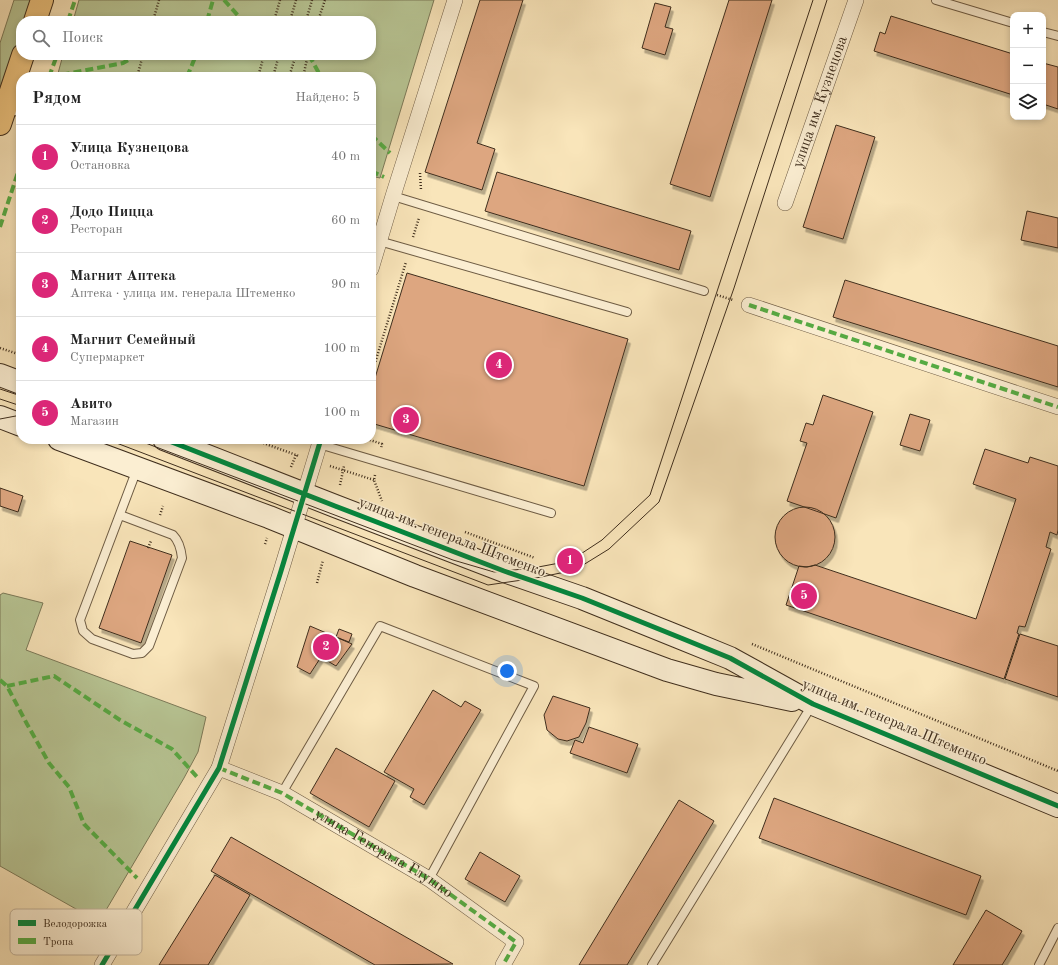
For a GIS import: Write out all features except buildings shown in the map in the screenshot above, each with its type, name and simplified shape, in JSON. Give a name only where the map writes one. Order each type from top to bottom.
[{"type":"main road","points":[[37,16],[42,0]]},
{"type":"main road","points":[[19,72],[22,60]]},
{"type":"main road","points":[[9,115],[16,85]]},
{"type":"street","points":[[376,252],[455,0]]},
{"type":"street","name":"улица им. Кузнецова","points":[[785,203],[856,0]]},
{"type":"street","points":[[749,305],[1058,407]]},
{"type":"street","points":[[0,375],[16,381]]},
{"type":"street","points":[[0,417],[16,423]]},
{"type":"street","name":"улица им. генерала Штеменко","points":[[72,444],[294,527],[415,576],[667,670],[716,684],[813,704]]},
{"type":"street","name":"улица им. генерала Штеменко","points":[[177,444],[504,571],[582,598],[723,655],[813,704],[1058,806]]},
{"type":"street","points":[[135,909],[219,768],[319,444]]},
{"type":"street","name":"улица Генерала Глушко","points":[[219,768],[282,793],[429,879],[516,942],[503,965]]},
{"type":"street","points":[[102,965],[108,955]]},
{"type":"lane","points":[[936,0],[1010,22]]},
{"type":"lane","points":[[1046,33],[1058,36]]},
{"type":"lane","points":[[393,196],[704,291]]},
{"type":"lane","points":[[379,242],[627,312]]},
{"type":"lane","points":[[327,444],[551,513]]},
{"type":"lane","points":[[120,514],[173,535],[177,539],[182,551],[182,558],[149,646],[142,653],[133,654],[92,639],[83,631],[80,620],[137,468]]},
{"type":"lane","points":[[282,793],[380,626],[534,686],[429,879]]},
{"type":"lane","points":[[652,965],[813,704]]},
{"type":"lane","points":[[1039,965],[1058,928]]},
{"type":"path","points":[[154,16],[159,0]]},
{"type":"path","points":[[275,16],[280,0]]},
{"type":"path","points":[[291,16],[296,0]]},
{"type":"path","points":[[307,16],[312,0]]},
{"type":"path","points":[[320,16],[325,0]]},
{"type":"path","points":[[138,72],[142,60]]},
{"type":"path","points":[[259,72],[263,60]]},
{"type":"path","points":[[274,72],[278,60]]},
{"type":"path","points":[[291,72],[294,60]]},
{"type":"path","points":[[304,72],[307,60]]},
{"type":"path","points":[[704,291],[749,305]]},
{"type":"path","points":[[0,348],[16,353]]},
{"type":"green space","points":[[14,0],[33,0],[28,16],[16,16],[16,50],[0,98],[0,43]]},
{"type":"green space","points":[[79,0],[434,0],[380,178],[376,177],[376,72],[58,72],[62,60],[376,60],[376,16],[74,16]]},
{"type":"green space","points":[[3,593],[43,603],[26,650],[206,717],[198,752],[107,909],[76,909],[0,866],[0,595]]},
{"type":"tram line","points":[[148,444],[453,560],[494,572],[533,568],[570,561],[602,540],[650,495],[813,0]]},
{"type":"tram line","points":[[119,444],[488,585],[536,578],[575,570],[609,549],[659,502],[734,288],[827,0]]},
{"type":"tram line","points":[[0,389],[16,394]]},
{"type":"tram line","points":[[0,399],[16,404]]},
{"type":"tram line","points":[[0,419],[16,416]]},
{"type":"marked path","points":[[70,16],[75,0]]},
{"type":"marked path","points":[[208,16],[213,0]]},
{"type":"marked path","points":[[224,0],[238,16]]},
{"type":"marked path","points":[[51,72],[55,60]]},
{"type":"marked path","points":[[76,72],[123,63],[128,60]]},
{"type":"marked path","points":[[189,72],[194,60]]},
{"type":"marked path","points":[[312,60],[318,72]]},
{"type":"marked path","points":[[376,140],[390,153]]},
{"type":"marked path","points":[[376,173],[384,177]]},
{"type":"marked path","points":[[0,227],[16,178]]},
{"type":"marked path","points":[[749,305],[1058,407]]},
{"type":"marked path","points":[[7,686],[54,676],[120,720],[172,749],[197,777]]},
{"type":"marked path","points":[[0,680],[7,686],[49,763],[69,787],[84,824],[137,878]]},
{"type":"marked path","points":[[219,768],[282,793],[429,879],[516,942],[503,965]]},
{"type":"cycle path","points":[[177,444],[504,571],[582,598],[730,658],[813,704],[1058,806]]},
{"type":"cycle path","points":[[135,909],[219,768],[319,444]]},
{"type":"cycle path","points":[[102,965],[108,955]]},
{"type":"place","name":"Магнит Семейный","points":[[499,365]]},
{"type":"place","name":"Магнит Аптека","points":[[406,420]]},
{"type":"place","name":"Улица Кузнецова","points":[[570,561]]},
{"type":"place","name":"Авито","points":[[804,596]]},
{"type":"place","name":"Додо Пицца","points":[[326,647]]}]
